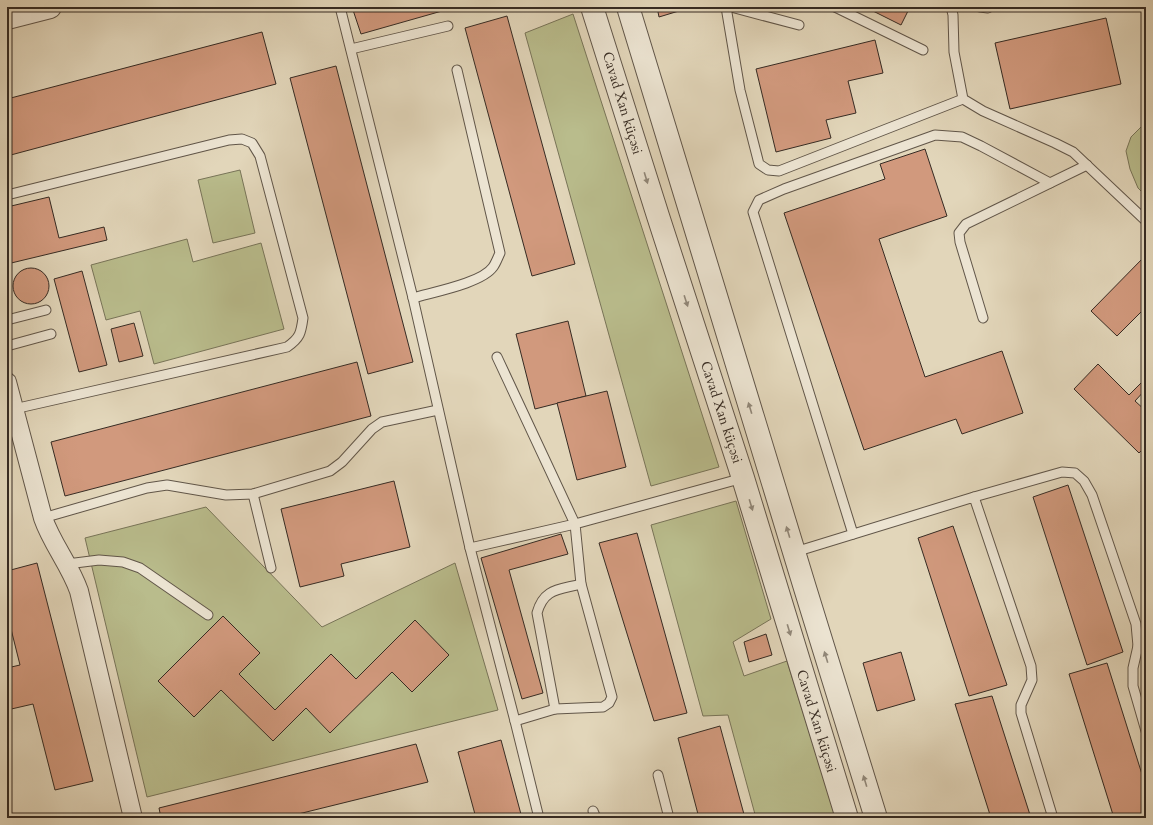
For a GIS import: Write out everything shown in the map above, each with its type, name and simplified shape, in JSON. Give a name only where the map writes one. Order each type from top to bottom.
[{"type":"street","points":[[7,18],[50,7]]},
{"type":"street","name":"Cavad Xan küçəsi","points":[[592,7],[743,478],[847,818]]},
{"type":"street","name":"Cavad Xan küçəsi","points":[[628,7],[876,818]]},
{"type":"street","points":[[7,382],[43,518],[48,532],[67,564],[79,591],[133,818]]},
{"type":"lane","points":[[340,7],[414,298],[470,548],[515,721],[538,818]]},
{"type":"lane","points":[[726,7],[742,97],[759,164],[768,170],[779,171],[963,100],[983,111],[1073,152],[1146,221]]},
{"type":"lane","points":[[731,7],[799,25]]},
{"type":"lane","points":[[835,7],[923,50]]},
{"type":"lane","points":[[951,7],[953,15],[954,52],[963,100]]},
{"type":"lane","points":[[351,50],[448,26]]},
{"type":"lane","points":[[414,298],[472,281],[490,270],[500,253],[457,70]]},
{"type":"lane","points":[[853,534],[754,212],[760,200],[784,189],[935,135],[962,137],[1050,183]]},
{"type":"lane","points":[[7,195],[229,140],[242,139],[252,143],[260,156],[303,318],[301,331],[297,340],[287,347],[14,409]]},
{"type":"lane","points":[[983,318],[960,242],[959,233],[966,224],[1087,165]]},
{"type":"lane","points":[[7,320],[46,310]]},
{"type":"lane","points":[[7,346],[51,334]]},
{"type":"lane","points":[[497,357],[575,524],[581,584],[612,697],[609,703],[603,707],[556,709],[515,721]]},
{"type":"lane","points":[[43,518],[147,488],[167,485],[226,495],[253,494],[330,471],[342,462],[372,429],[382,422],[438,410]]},
{"type":"lane","points":[[794,552],[974,497],[1062,472],[1075,473],[1084,481],[1092,495],[1142,645],[1133,668],[1133,686],[1146,731]]},
{"type":"lane","points":[[470,548],[575,524],[743,478]]},
{"type":"lane","points":[[253,494],[271,568]]},
{"type":"lane","points":[[974,497],[1031,666],[1032,680],[1021,705],[1021,712],[1053,818]]},
{"type":"lane","points":[[67,564],[98,560],[123,562],[140,568],[208,616]]},
{"type":"lane","points":[[556,709],[537,613],[540,602],[550,592],[581,584]]},
{"type":"lane","points":[[658,775],[669,818]]},
{"type":"green space","points":[[573,14],[719,467],[651,486],[525,33]]},
{"type":"green space","points":[[1146,122],[1146,196],[1138,188],[1130,169],[1126,151],[1131,137]]},
{"type":"green space","points":[[240,170],[255,233],[213,243],[198,180]]},
{"type":"green space","points":[[187,239],[193,262],[261,243],[284,329],[154,364],[140,311],[106,320],[91,265]]},
{"type":"green space","points":[[736,501],[771,619],[733,642],[744,676],[787,661],[836,818],[756,818],[728,715],[703,716],[651,525]]},
{"type":"green space","points":[[206,507],[322,627],[455,563],[498,710],[147,797],[85,538]]},
{"type":"building","points":[[352,7],[456,7],[361,34]]},
{"type":"building","points":[[657,7],[692,7],[659,17]]},
{"type":"building","points":[[865,7],[910,7],[901,25]]},
{"type":"building","points":[[507,16],[575,264],[532,276],[465,28]]},
{"type":"building","points":[[1106,18],[1121,84],[1010,109],[995,43]]},
{"type":"building","points":[[262,32],[276,84],[7,156],[7,99]]},
{"type":"building","points":[[875,40],[883,73],[848,81],[856,113],[826,120],[831,138],[776,152],[756,69]]},
{"type":"building","points":[[336,66],[413,362],[368,374],[290,78]]},
{"type":"building","points":[[925,149],[947,216],[879,239],[925,377],[1002,351],[1023,413],[962,434],[956,419],[864,450],[784,213],[885,179],[880,164]]},
{"type":"building","points":[[49,197],[59,238],[104,227],[107,240],[7,264],[7,207]]},
{"type":"building","points":[[1146,255],[1146,307],[1117,336],[1091,311]]},
{"type":"building","points":[[35,268],[44,273],[48,279],[48,293],[44,299],[35,304],[27,304],[18,299],[14,293],[13,282],[18,273],[24,269]]},
{"type":"building","points":[[82,271],[107,365],[79,372],[54,279]]},
{"type":"building","points":[[568,321],[586,396],[535,409],[516,334]]},
{"type":"building","points":[[134,323],[143,356],[119,362],[111,329]]},
{"type":"building","points":[[357,362],[371,416],[65,496],[51,442]]},
{"type":"building","points":[[1098,364],[1129,395],[1146,378],[1146,389],[1135,401],[1146,411],[1146,446],[1139,453],[1074,389]]},
{"type":"building","points":[[607,391],[626,467],[577,480],[557,403]]},
{"type":"building","points":[[394,481],[410,547],[341,564],[344,576],[300,587],[281,509]]},
{"type":"building","points":[[1068,485],[1123,652],[1087,665],[1033,497]]},
{"type":"building","points":[[953,526],[1007,685],[969,696],[918,538]]},
{"type":"building","points":[[637,533],[687,713],[654,721],[599,543]]},
{"type":"building","points":[[561,534],[568,554],[509,570],[543,693],[522,699],[481,558]]},
{"type":"building","points":[[37,563],[93,781],[55,790],[33,704],[7,710],[7,668],[20,665],[7,613],[7,571]]},
{"type":"building","points":[[223,616],[260,653],[239,674],[275,710],[331,654],[356,679],[415,620],[449,655],[412,692],[392,672],[330,733],[306,708],[273,741],[221,690],[194,717],[158,681]]},
{"type":"building","points":[[766,634],[772,655],[749,662],[744,642]]},
{"type":"building","points":[[901,652],[915,700],[877,711],[863,663]]},
{"type":"building","points":[[1107,663],[1146,787],[1146,818],[1114,818],[1069,674]]},
{"type":"building","points":[[992,696],[1031,818],[991,818],[955,704]]},
{"type":"building","points":[[720,726],[745,818],[699,818],[678,738]]},
{"type":"building","points":[[501,740],[522,818],[476,818],[458,752]]},
{"type":"building","points":[[416,744],[428,782],[282,818],[161,818],[159,808]]}]
